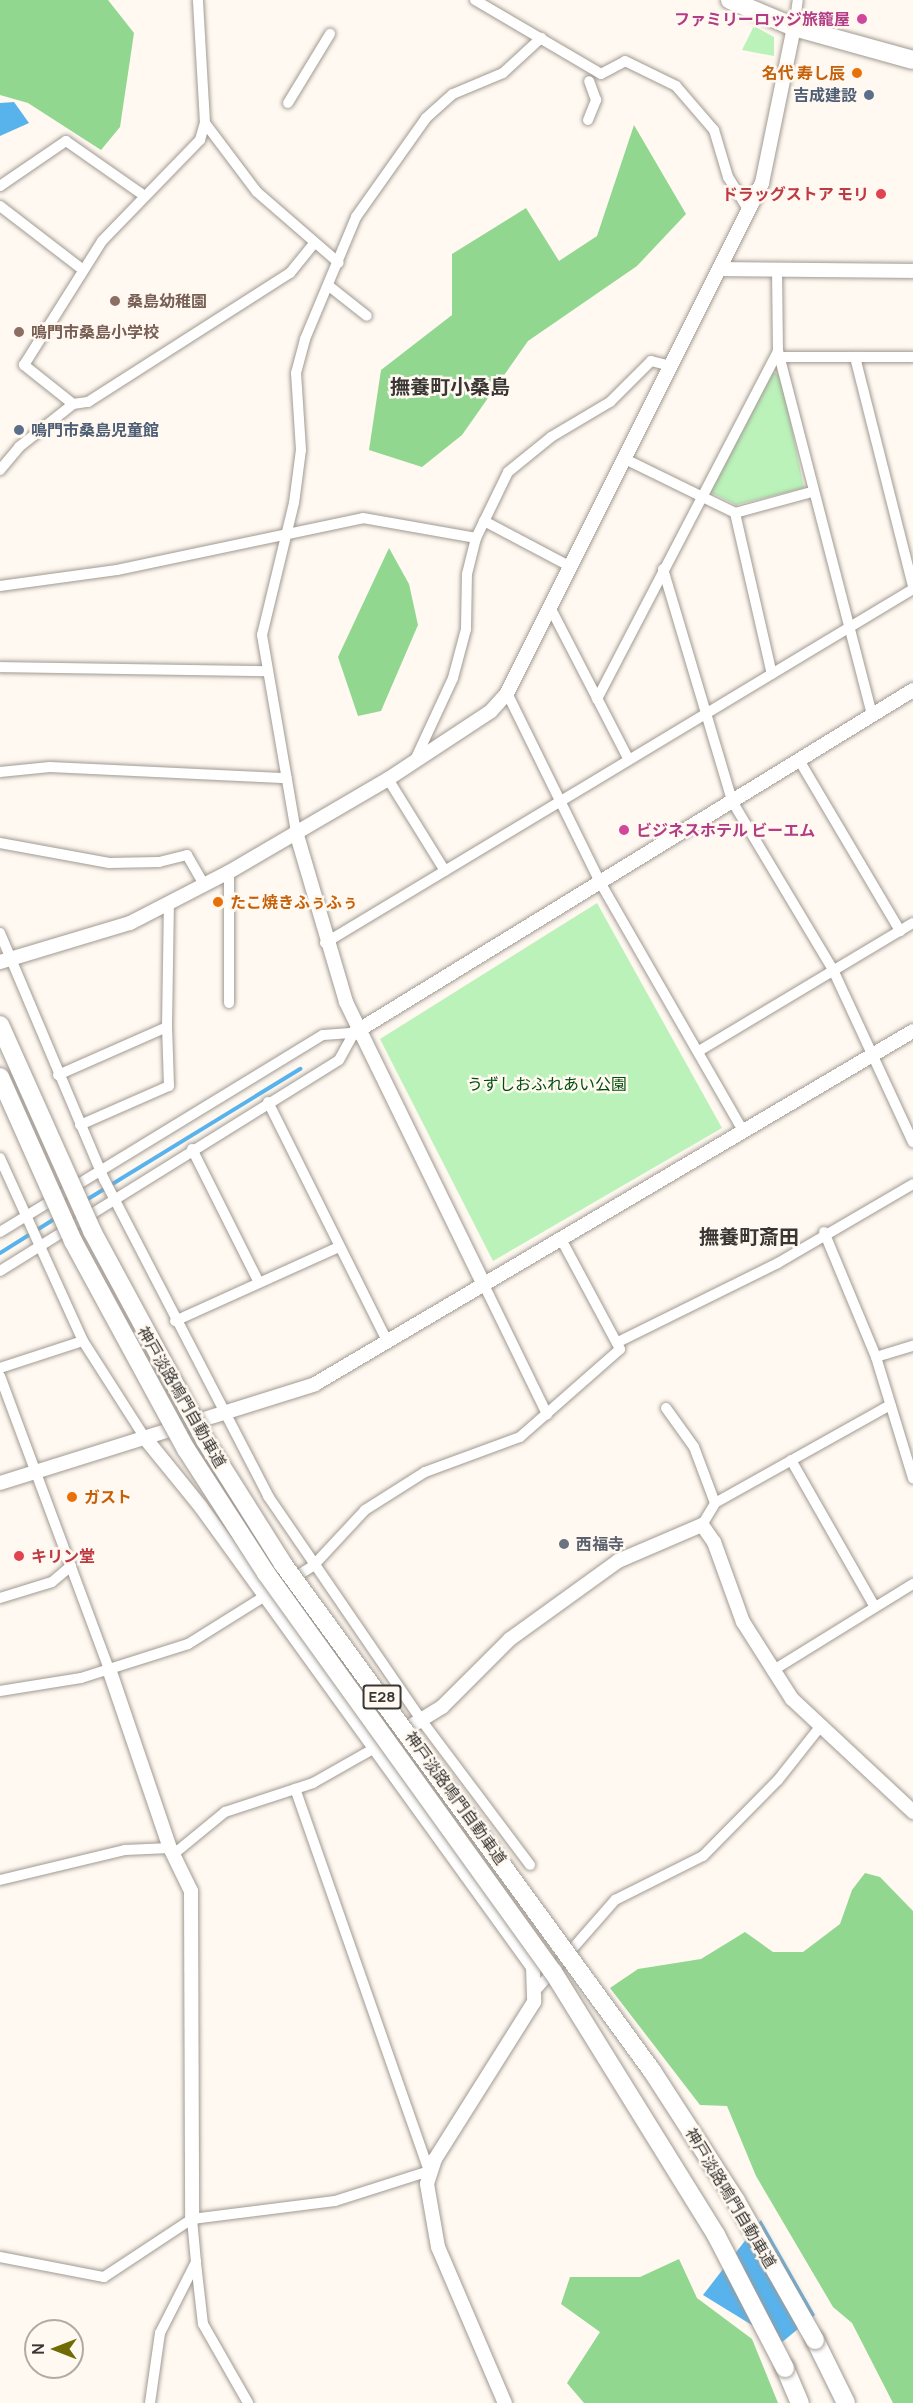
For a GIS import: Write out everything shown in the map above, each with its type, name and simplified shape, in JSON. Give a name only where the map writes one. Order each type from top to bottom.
[{"type":"highway","points":[[730,0],[794,27],[913,60]]},
{"type":"highway","name":"神戸淡路鳴門自動車道","points":[[0,1025],[92,1231],[205,1440],[284,1564],[652,2071],[736,2200],[815,2340],[846,2403]]},
{"type":"highway","name":"神戸淡路鳴門自動車道","points":[[0,1077],[72,1240],[186,1449],[266,1573],[553,1972],[716,2235],[785,2368],[800,2403]]},
{"type":"street","points":[[74,404],[24,364],[83,270],[143,195],[174,173],[200,140],[205,123],[198,0]]},
{"type":"street","points":[[475,0],[601,74],[625,61],[676,86],[714,130],[728,177],[748,209]]},
{"type":"street","points":[[5,961],[130,922],[229,872],[388,779],[491,711],[507,693],[572,567],[748,209],[769,153],[798,0]]},
{"type":"street","points":[[288,103],[330,34]]},
{"type":"street","points":[[541,38],[503,73],[438,103],[356,217],[296,373],[301,450],[262,635],[264,671],[296,832],[325,943],[357,1032],[547,1414]]},
{"type":"street","points":[[588,120],[596,100],[589,81]]},
{"type":"street","points":[[205,123],[257,192],[313,245],[339,263]]},
{"type":"street","points":[[0,186],[66,141],[143,195]]},
{"type":"street","points":[[0,206],[83,270]]},
{"type":"street","points":[[0,470],[19,447],[74,404],[88,402],[290,273],[313,245]]},
{"type":"street","points":[[720,268],[913,271]]},
{"type":"street","points":[[777,270],[779,354],[845,626],[872,714]]},
{"type":"street","points":[[329,286],[366,316]]},
{"type":"street","points":[[779,354],[913,357]]},
{"type":"street","points":[[597,699],[701,496],[779,354]]},
{"type":"street","points":[[325,943],[628,758],[705,717],[845,626],[913,587],[855,357]]},
{"type":"street","points":[[415,760],[453,678],[466,628],[467,574],[476,538],[508,472],[528,453],[610,402],[651,361],[671,366]]},
{"type":"street","points":[[625,459],[735,513],[813,492]]},
{"type":"street","points":[[735,513],[772,674]]},
{"type":"street","points":[[0,586],[117,570],[363,518],[476,538]]},
{"type":"street","points":[[484,521],[572,567]]},
{"type":"street","points":[[663,569],[705,717],[732,801],[833,970],[875,1052],[913,1142]]},
{"type":"street","points":[[551,609],[628,758]]},
{"type":"street","points":[[0,668],[264,671]]},
{"type":"street","points":[[0,1232],[25,1216],[108,1185],[192,1149],[339,1060],[357,1032],[913,690]]},
{"type":"street","points":[[507,693],[600,882],[744,1132]]},
{"type":"street","points":[[799,760],[900,931]]},
{"type":"street","points":[[0,772],[50,767],[287,778]]},
{"type":"street","points":[[388,779],[445,871]]},
{"type":"street","points":[[0,843],[109,863],[159,862],[187,855],[204,885]]},
{"type":"street","points":[[229,872],[229,1003]]},
{"type":"street","points":[[80,1125],[169,1086],[167,1028],[170,903]]},
{"type":"street","points":[[699,1051],[913,923]]},
{"type":"street","points":[[0,933],[5,961],[108,1185],[175,1321],[313,1566],[422,1721],[530,1865]]},
{"type":"street","points":[[58,1075],[167,1028]]},
{"type":"street","points":[[0,1483],[315,1384],[484,1285],[560,1237],[744,1132],[913,1031]]},
{"type":"street","points":[[0,1271],[38,1245],[108,1185],[323,1035],[357,1032]]},
{"type":"street","points":[[268,1102],[387,1341]]},
{"type":"street","points":[[192,1149],[258,1281]]},
{"type":"street","points":[[0,1158],[83,1341],[145,1438],[533,1967],[538,1988]]},
{"type":"street","points":[[618,1342],[778,1263],[824,1232],[913,1184]]},
{"type":"street","points":[[824,1232],[876,1358],[913,1478]]},
{"type":"street","points":[[0,1691],[109,1669],[188,1644],[264,1599],[313,1566],[365,1510],[425,1472],[520,1437],[620,1349],[560,1237]]},
{"type":"street","points":[[175,1321],[258,1281],[339,1247]]},
{"type":"street","points":[[0,1368],[83,1341]]},
{"type":"street","points":[[876,1358],[913,1346]]},
{"type":"street","points":[[0,1376],[39,1470],[173,1850],[191,1891],[194,1931],[192,2219],[196,2262],[203,2324],[248,2403]]},
{"type":"street","points":[[0,1880],[126,1850],[173,1850],[225,1812],[295,1789],[354,1763],[373,1749],[422,1721],[510,1638],[618,1561],[702,1525],[715,1503],[890,1405]]},
{"type":"street","points":[[666,1408],[694,1447],[715,1503]]},
{"type":"street","points":[[791,1460],[875,1606]]},
{"type":"street","points":[[702,1525],[714,1542],[743,1622],[772,1671],[819,1728],[890,1785],[913,1812]]},
{"type":"street","points":[[0,1598],[52,1582],[71,1566]]},
{"type":"street","points":[[772,1671],[913,1584]]},
{"type":"street","points":[[0,2257],[104,2277],[192,2219],[335,2200],[429,2171],[538,1988],[615,1900],[703,1856],[778,1780],[819,1728]]},
{"type":"street","points":[[295,1789],[429,2171],[428,2209],[438,2247],[505,2403]]},
{"type":"street","points":[[150,2403],[160,2333],[196,2262]]},
{"type":"green space","points":[[0,0],[108,0],[134,33],[120,127],[101,150],[28,103],[0,95]]},
{"type":"green space","points":[[754,26],[774,37],[774,56],[742,50]]},
{"type":"green space","points":[[634,125],[686,214],[637,266],[528,341],[462,435],[422,467],[369,450],[381,370],[452,315],[452,254],[526,208],[559,261],[597,236]]},
{"type":"green space","points":[[772,372],[781,375],[804,488],[736,505],[710,492]]},
{"type":"green space","points":[[389,548],[409,584],[418,625],[381,711],[358,716],[338,657]]},
{"type":"green space","name":"うずしおふれあい公園","points":[[597,903],[722,1128],[493,1261],[380,1039]]},
{"type":"green space","points":[[865,1873],[880,1877],[913,1911],[913,2403],[893,2403],[852,2323],[833,2307],[756,2176],[727,2106],[700,2105],[610,1988],[638,1969],[701,1959],[745,1932],[773,1952],[803,1952],[840,1924],[852,1890]]},
{"type":"green space","points":[[679,2259],[697,2298],[752,2339],[778,2403],[584,2403],[567,2383],[600,2332],[561,2304],[570,2277],[640,2277]]},
{"type":"water","points":[[14,102],[29,123],[0,136],[0,103]]},
{"type":"water","points":[[761,2220],[815,2315],[781,2343],[703,2295]]},
{"type":"waterway","points":[[83,1202],[300,1069]]},
{"type":"waterway","points":[[0,1253],[56,1218]]},
{"type":"place","name":"ファミリーロッジ旅籠屋","points":[[862,19]]},
{"type":"place","name":"名代 寿し辰","points":[[857,73]]},
{"type":"place","name":"吉成建設","points":[[869,95]]},
{"type":"place","name":"ドラッグストア モリ","points":[[881,194]]},
{"type":"place","name":"桑島幼稚園","points":[[115,301]]},
{"type":"place","name":"鳴門市桑島小学校","points":[[19,332]]},
{"type":"place","name":"鳴門市桑島児童館","points":[[19,430]]},
{"type":"place","name":"ビジネスホテル ビーエム","points":[[624,830]]},
{"type":"place","name":"たこ焼きふぅふぅ","points":[[218,902]]},
{"type":"place","name":"ガスト","points":[[72,1497]]},
{"type":"place","name":"西福寺","points":[[564,1544]]},
{"type":"place","name":"キリン堂","points":[[19,1556]]},
{"type":"district","name":"撫養町小桑島","points":[[450,386]]},
{"type":"district","name":"撫養町斎田","points":[[749,1236]]}]
